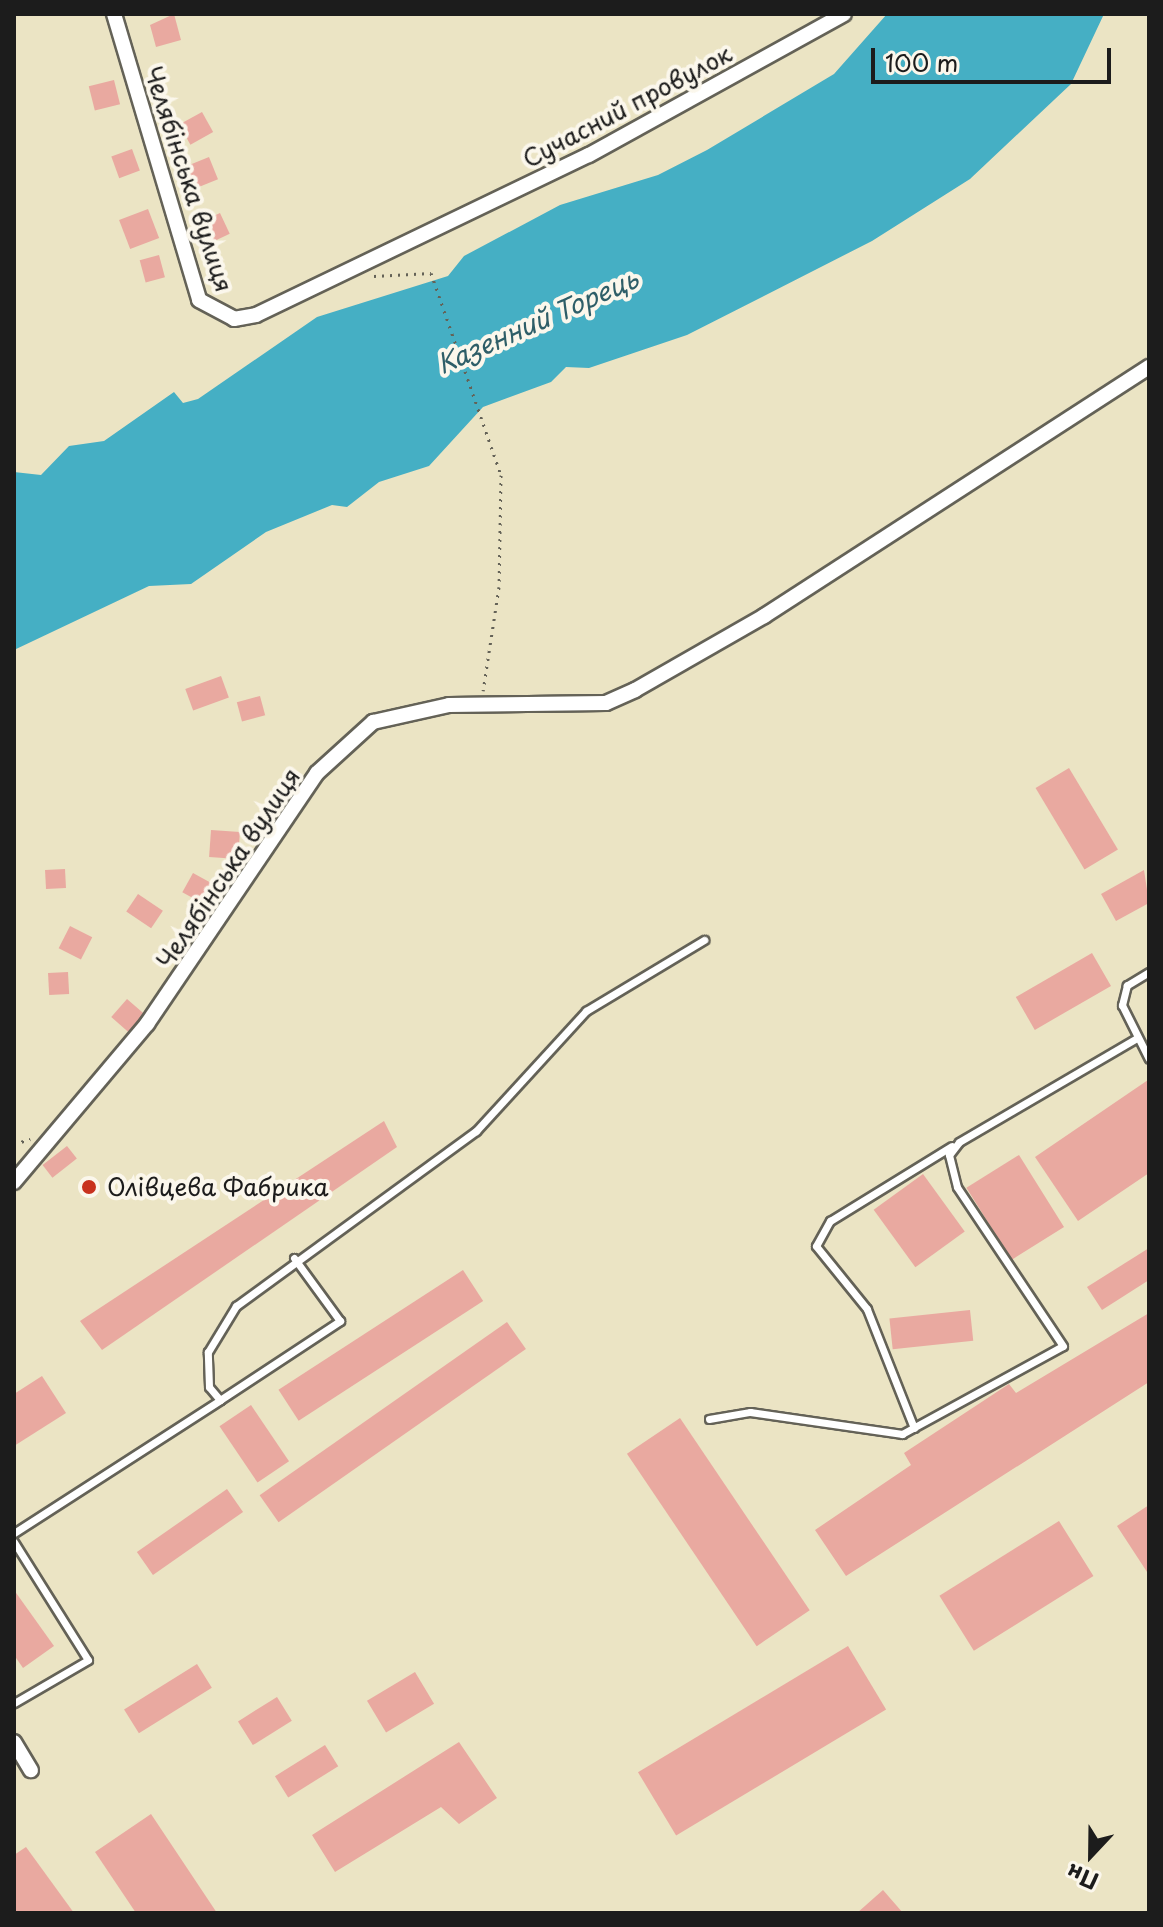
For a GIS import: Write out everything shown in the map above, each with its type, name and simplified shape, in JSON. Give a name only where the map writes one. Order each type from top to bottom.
[{"type":"street","name":"Челябінська вулиця","points":[[114,14],[206,308],[223,319],[256,315],[428,232]]},
{"type":"street","name":"Сучасний провулок","points":[[428,232],[589,155],[844,14]]},
{"type":"street","name":"Челябінська вулиця","points":[[14,1182],[147,1024],[317,773],[346,741],[408,710],[481,702],[606,703],[666,676],[1149,367]]},
{"type":"street","points":[[14,1742],[31,1770]]},
{"type":"lane","points":[[220,1400],[206,1371],[218,1331],[236,1306],[294,1258],[476,1131],[586,1011],[704,940]]},
{"type":"lane","points":[[1149,972],[1127,985],[1122,1005],[1149,1059]]},
{"type":"lane","points":[[914,1428],[867,1309],[816,1246],[830,1221],[1137,1038]]},
{"type":"lane","points":[[709,1419],[750,1412],[902,1434],[1063,1346],[957,1187],[949,1155],[959,1142]]},
{"type":"lane","points":[[14,1533],[340,1321],[294,1258]]},
{"type":"lane","points":[[14,1542],[88,1660],[14,1703]]},
{"type":"path","points":[[344,271],[431,273],[484,419],[501,475],[499,587],[481,702]]},
{"type":"water","name":"Казенний Торець","points":[[887,14],[1104,14],[1071,84],[970,179],[872,241],[687,335],[589,368],[566,367],[551,382],[483,407],[429,466],[379,482],[347,507],[332,505],[266,532],[191,584],[149,586],[14,650],[14,472],[41,475],[69,446],[104,441],[174,392],[183,403],[198,399],[317,317],[448,276],[464,256],[560,205],[658,175],[707,150],[834,74]]},
{"type":"building","points":[[174,14],[181,40],[156,47],[150,25]]},
{"type":"building","points":[[114,80],[120,104],[95,111],[89,86]]},
{"type":"building","points":[[202,112],[213,132],[190,145],[179,125]]},
{"type":"building","points":[[132,149],[140,171],[119,178],[111,157]]},
{"type":"building","points":[[209,157],[218,179],[196,188],[187,166]]},
{"type":"building","points":[[148,209],[159,238],[130,249],[119,220]]},
{"type":"building","points":[[220,213],[230,234],[207,244],[197,224]]},
{"type":"building","points":[[159,255],[165,277],[146,282],[140,260]]},
{"type":"building","points":[[221,676],[229,698],[193,711],[185,689]]},
{"type":"building","points":[[260,696],[265,715],[242,722],[237,702]]},
{"type":"building","points":[[1069,768],[1118,849],[1084,870],[1036,788]]},
{"type":"building","points":[[211,830],[240,832],[238,859],[209,857]]},
{"type":"building","points":[[65,869],[66,888],[46,889],[45,870]]},
{"type":"building","points":[[1144,870],[1149,903],[1116,921],[1101,894]]},
{"type":"building","points":[[193,873],[216,886],[205,905],[182,892]]},
{"type":"building","points":[[138,894],[163,911],[151,928],[126,911]]},
{"type":"building","points":[[70,926],[92,937],[81,960],[59,948]]},
{"type":"building","points":[[1092,953],[1111,986],[1035,1030],[1016,997]]},
{"type":"building","points":[[68,972],[69,994],[49,995],[48,973]]},
{"type":"building","points":[[127,999],[144,1014],[129,1032],[111,1017]]},
{"type":"building","points":[[1148,1080],[1149,1173],[1078,1221],[1035,1157]]},
{"type":"building","points":[[384,1121],[397,1147],[102,1350],[80,1321]]},
{"type":"building","points":[[67,1146],[77,1159],[52,1178],[43,1165]]},
{"type":"building","points":[[1019,1155],[1064,1227],[1011,1260],[966,1188]]},
{"type":"building","points":[[923,1174],[965,1231],[915,1267],[874,1210]]},
{"type":"building","points":[[1149,1248],[1149,1280],[1102,1310],[1087,1287]]},
{"type":"building","points":[[463,1270],[483,1301],[299,1421],[278,1390]]},
{"type":"building","points":[[970,1310],[973,1341],[893,1349],[889,1318]]},
{"type":"building","points":[[1149,1313],[1149,1382],[846,1576],[815,1530],[911,1465],[904,1453],[1009,1384],[1016,1393]]},
{"type":"building","points":[[507,1322],[526,1349],[279,1522],[260,1495]]},
{"type":"building","points":[[42,1376],[66,1413],[14,1446],[14,1394]]},
{"type":"building","points":[[251,1405],[289,1461],[258,1483],[219,1426]]},
{"type":"building","points":[[680,1418],[810,1610],[757,1646],[627,1454]]},
{"type":"building","points":[[227,1489],[243,1512],[153,1575],[137,1552]]},
{"type":"building","points":[[1149,1505],[1149,1575],[1117,1526]]},
{"type":"building","points":[[1059,1521],[1093,1576],[974,1651],[939,1596]]},
{"type":"building","points":[[14,1590],[54,1646],[23,1668],[14,1655]]},
{"type":"building","points":[[848,1646],[886,1709],[676,1836],[638,1772]]},
{"type":"building","points":[[197,1664],[212,1688],[139,1733],[124,1710]]},
{"type":"building","points":[[415,1672],[434,1704],[386,1733],[367,1701]]},
{"type":"building","points":[[277,1697],[292,1721],[253,1745],[238,1721]]},
{"type":"building","points":[[459,1742],[497,1798],[459,1824],[441,1807],[335,1872],[312,1835]]},
{"type":"building","points":[[325,1745],[338,1766],[288,1797],[275,1776]]},
{"type":"building","points":[[151,1814],[217,1913],[136,1913],[95,1852]]},
{"type":"building","points":[[26,1847],[74,1913],[14,1913],[14,1855]]},
{"type":"building","points":[[883,1890],[903,1913],[857,1913]]},
{"type":"place","name":"Олівцева Фабрика","points":[[89,1187]]}]
